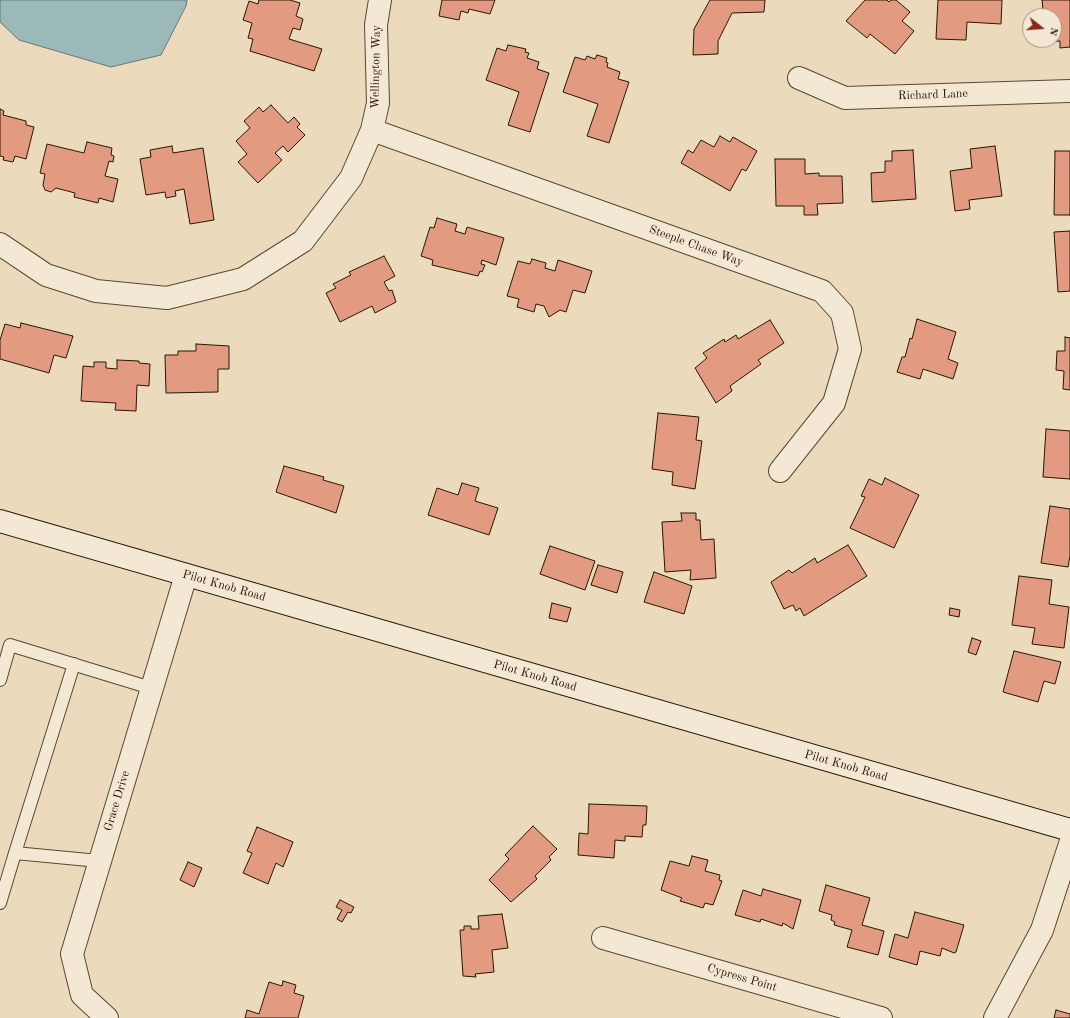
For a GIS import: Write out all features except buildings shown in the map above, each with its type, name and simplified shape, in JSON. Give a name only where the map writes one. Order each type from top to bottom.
[{"type":"street","name":"Wellington Way","points":[[0,244],[46,275],[96,291],[167,298],[243,279],[303,241],[351,178],[372,130],[378,103],[376,24],[380,0]]},
{"type":"street","name":"Richard Lane","points":[[799,78],[845,98],[1070,91]]},
{"type":"street","name":"Steeple Chase Way","points":[[372,130],[822,291],[842,313],[850,349],[834,403],[780,471]]},
{"type":"street","name":"Pilot Knob Road","points":[[0,521],[1070,830]]},
{"type":"street","name":"Grace Drive","points":[[107,1018],[82,996],[72,954],[186,575]]},
{"type":"street","points":[[996,1018],[1042,930],[1070,844]]},
{"type":"street","name":"Cypress Point","points":[[603,938],[881,1018]]},
{"type":"lane","points":[[0,680],[10,645],[151,688]]},
{"type":"lane","points":[[1,897],[74,664]]},
{"type":"lane","points":[[15,853],[99,861]]},
{"type":"water","points":[[1,0],[187,0],[186,6],[161,55],[111,67],[19,40],[0,22]]}]
